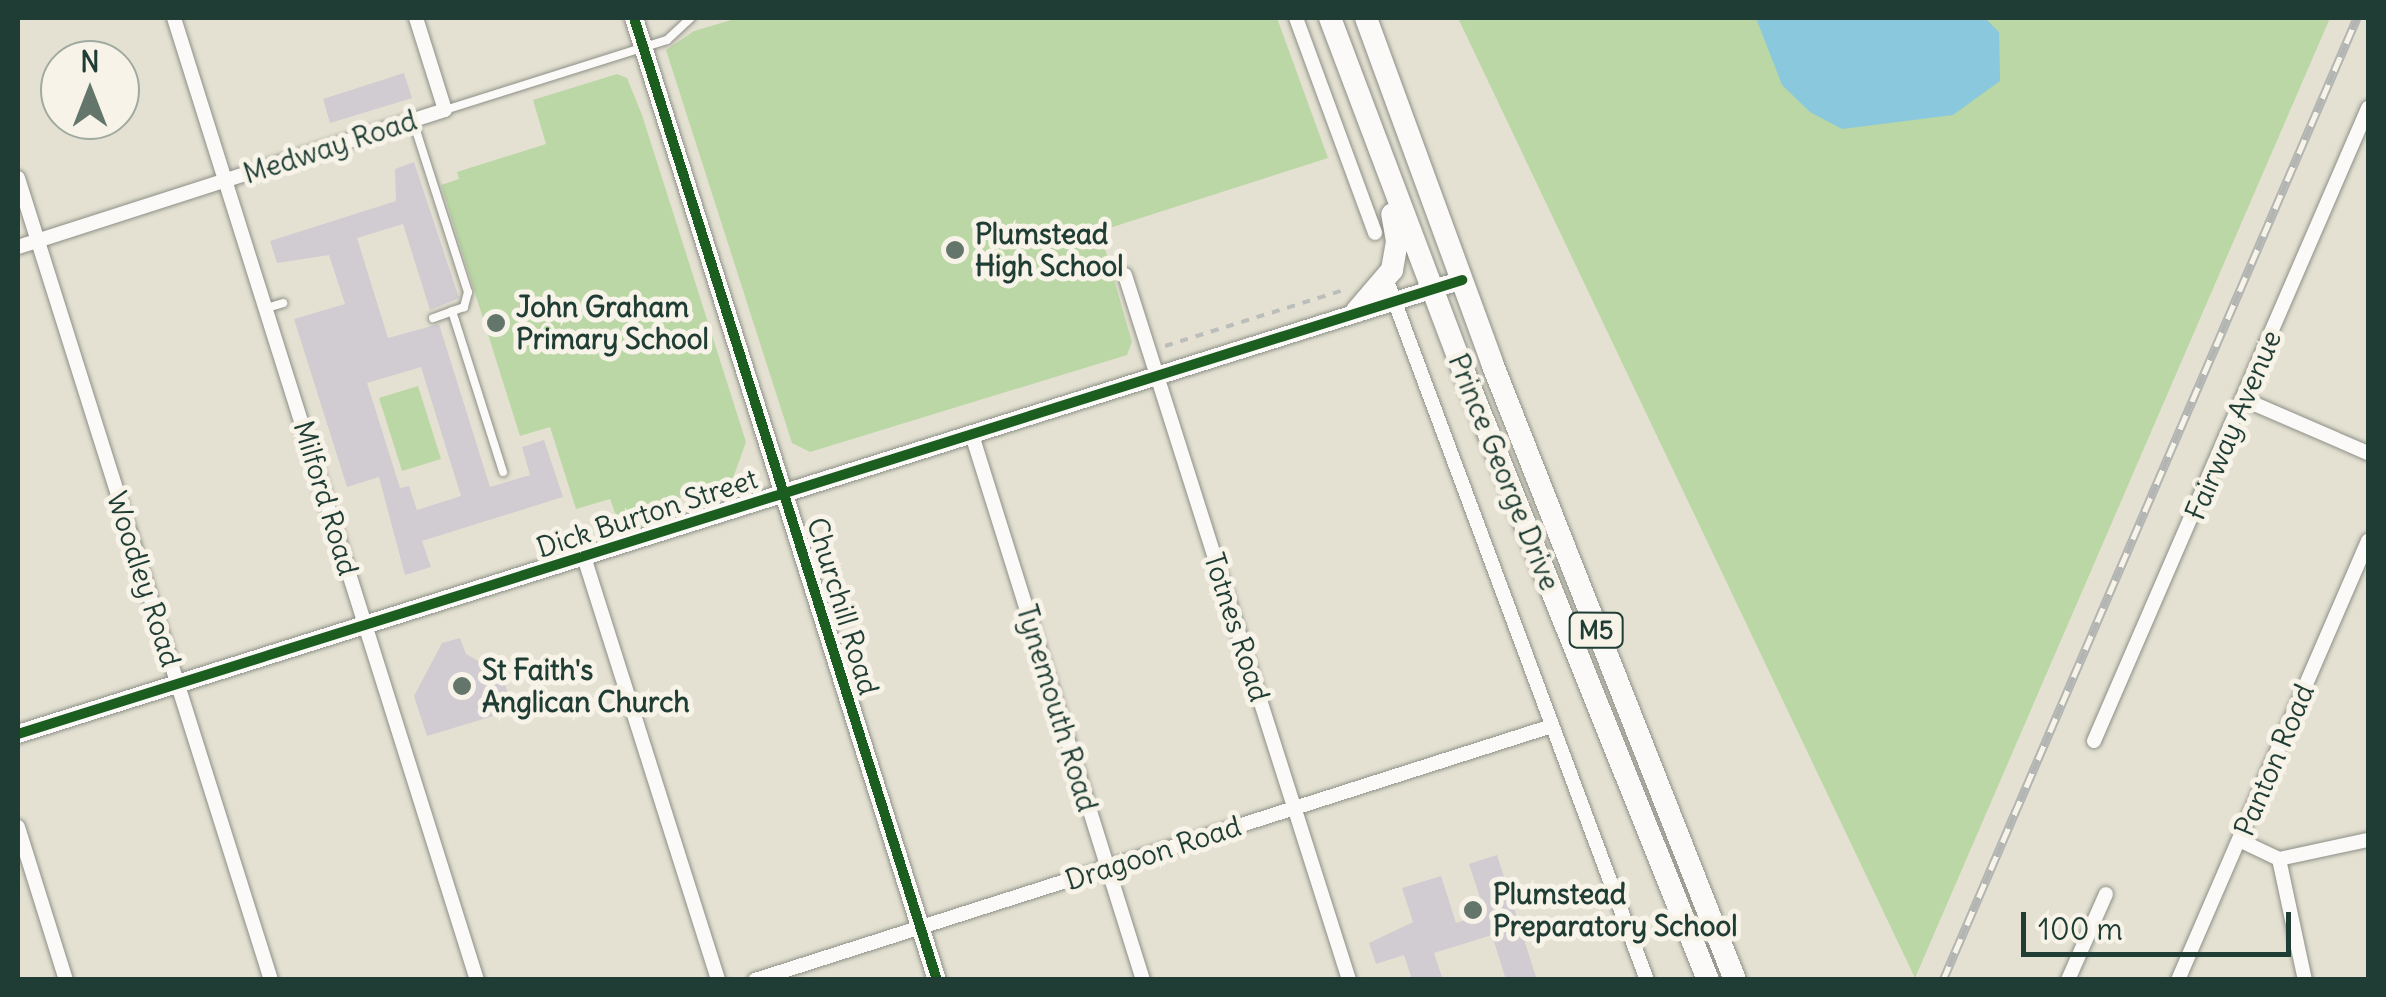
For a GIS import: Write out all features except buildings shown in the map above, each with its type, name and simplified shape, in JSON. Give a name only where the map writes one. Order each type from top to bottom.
[{"type":"main road","name":"Prince George Drive","points":[[1330,18],[1433,290],[1708,980]]},
{"type":"main road","name":"Prince George Drive","points":[[1366,18],[1462,280],[1735,980]]},
{"type":"main road","points":[[1357,89],[1396,229],[1392,292],[1357,311]]},
{"type":"street","name":"Milford Road","points":[[174,18],[477,980]]},
{"type":"street","points":[[416,18],[445,110]]},
{"type":"street","name":"Churchill Road","points":[[634,18],[937,980]]},
{"type":"street","points":[[1296,18],[1375,233]]},
{"type":"street","name":"Fairway Avenue","points":[[2094,741],[2368,108]]},
{"type":"street","name":"Medway Road","points":[[18,247],[445,110]]},
{"type":"street","name":"Woodley Road","points":[[18,178],[271,980]]},
{"type":"street","name":"Totnes Road","points":[[1125,275],[1349,980]]},
{"type":"street","points":[[1392,292],[1433,290],[1462,280]]},
{"type":"street","name":"Prince George Drive","points":[[1392,292],[1423,364],[1646,980]]},
{"type":"street","name":"Dick Burton Street","points":[[18,734],[972,436],[1357,311]]},
{"type":"street","points":[[2244,399],[2368,453]]},
{"type":"street","name":"Tynemouth Road","points":[[972,436],[1144,980]]},
{"type":"street","name":"Panton Road","points":[[2178,980],[2368,540]]},
{"type":"street","points":[[584,557],[718,980]]},
{"type":"street","name":"Dragoon Road","points":[[755,980],[1552,726]]},
{"type":"street","points":[[18,827],[66,980]]},
{"type":"street","points":[[2239,840],[2278,859],[2368,840]]},
{"type":"street","points":[[2278,859],[2305,980]]},
{"type":"street","points":[[2068,980],[2106,894]]},
{"type":"lane","name":"Medway Road","points":[[445,110],[670,39],[691,18]]},
{"type":"lane","points":[[413,120],[468,292],[464,306],[432,318]]},
{"type":"lane","points":[[267,308],[283,303]]},
{"type":"lane","points":[[452,311],[503,472]]},
{"type":"path","points":[[1165,346],[1360,286]]},
{"type":"green space","name":"Plumstead High School","points":[[738,18],[1277,18],[1328,158],[1100,231],[1132,342],[1127,355],[810,452],[792,443],[666,50],[694,31]]},
{"type":"green space","points":[[1458,18],[2330,18],[1915,978]]},
{"type":"green space","points":[[617,74],[627,78],[642,115],[746,442],[732,481],[617,518],[610,499],[576,509],[550,427],[520,436],[441,185],[459,179],[457,172],[546,144],[533,100]]},
{"type":"green space","points":[[418,386],[441,459],[402,471],[379,398]]},
{"type":"water","points":[[1756,18],[1985,18],[1999,32],[2000,81],[1953,115],[1842,129],[1810,112],[1782,85]]},
{"type":"railway","points":[[1943,980],[2357,18]]},
{"type":"cycle path","points":[[634,18],[937,980]]},
{"type":"cycle path","points":[[18,734],[1462,280]]},
{"type":"place","name":"Plumstead High School","points":[[955,250]]},
{"type":"place","name":"John Graham Primary School","points":[[496,323]]},
{"type":"place","name":"St Faith's Anglican Church","points":[[462,686]]},
{"type":"place","name":"Plumstead Preparatory School","points":[[1473,910]]}]
